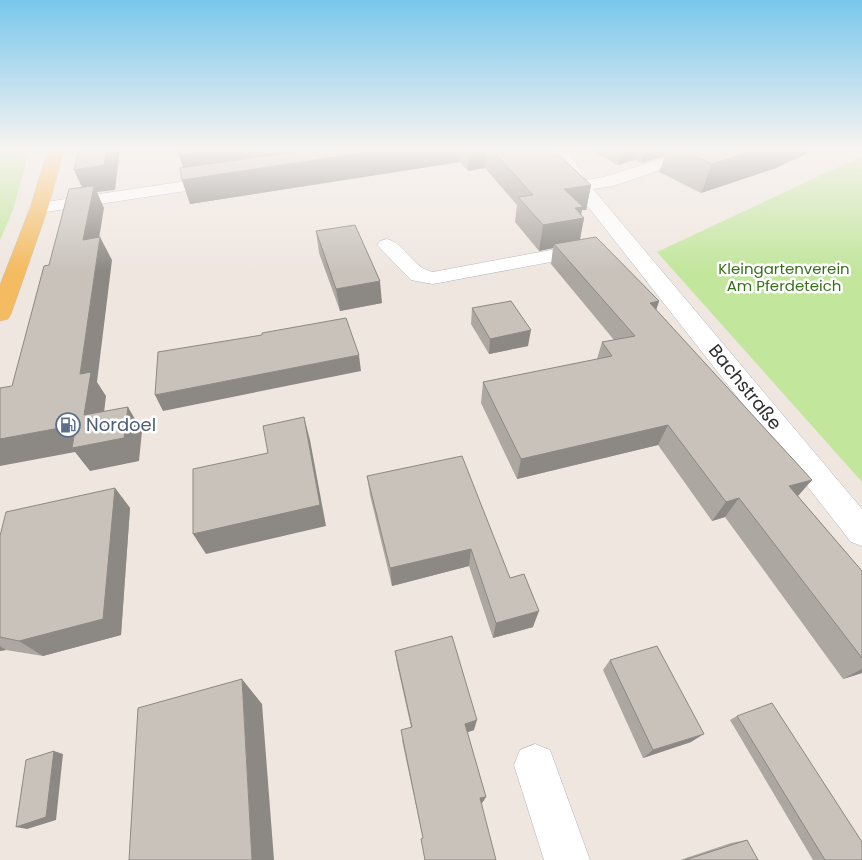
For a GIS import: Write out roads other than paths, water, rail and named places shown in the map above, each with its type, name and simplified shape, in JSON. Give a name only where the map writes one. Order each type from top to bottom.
[{"type":"main road","points":[[0,314],[44,190]]},
{"type":"street","points":[[39,208],[162,190]]},
{"type":"street","name":"Bachstraße","points":[[584,190],[862,532]]},
{"type":"street","points":[[387,245],[418,276],[433,278],[627,242]]},
{"type":"street","points":[[535,765],[567,860]]},
{"type":"place","name":"Nordoel","points":[[68,425]]},
{"type":"park label","name":"Kleingartenverein Am Pferdeteich","points":[[784,278]]}]
